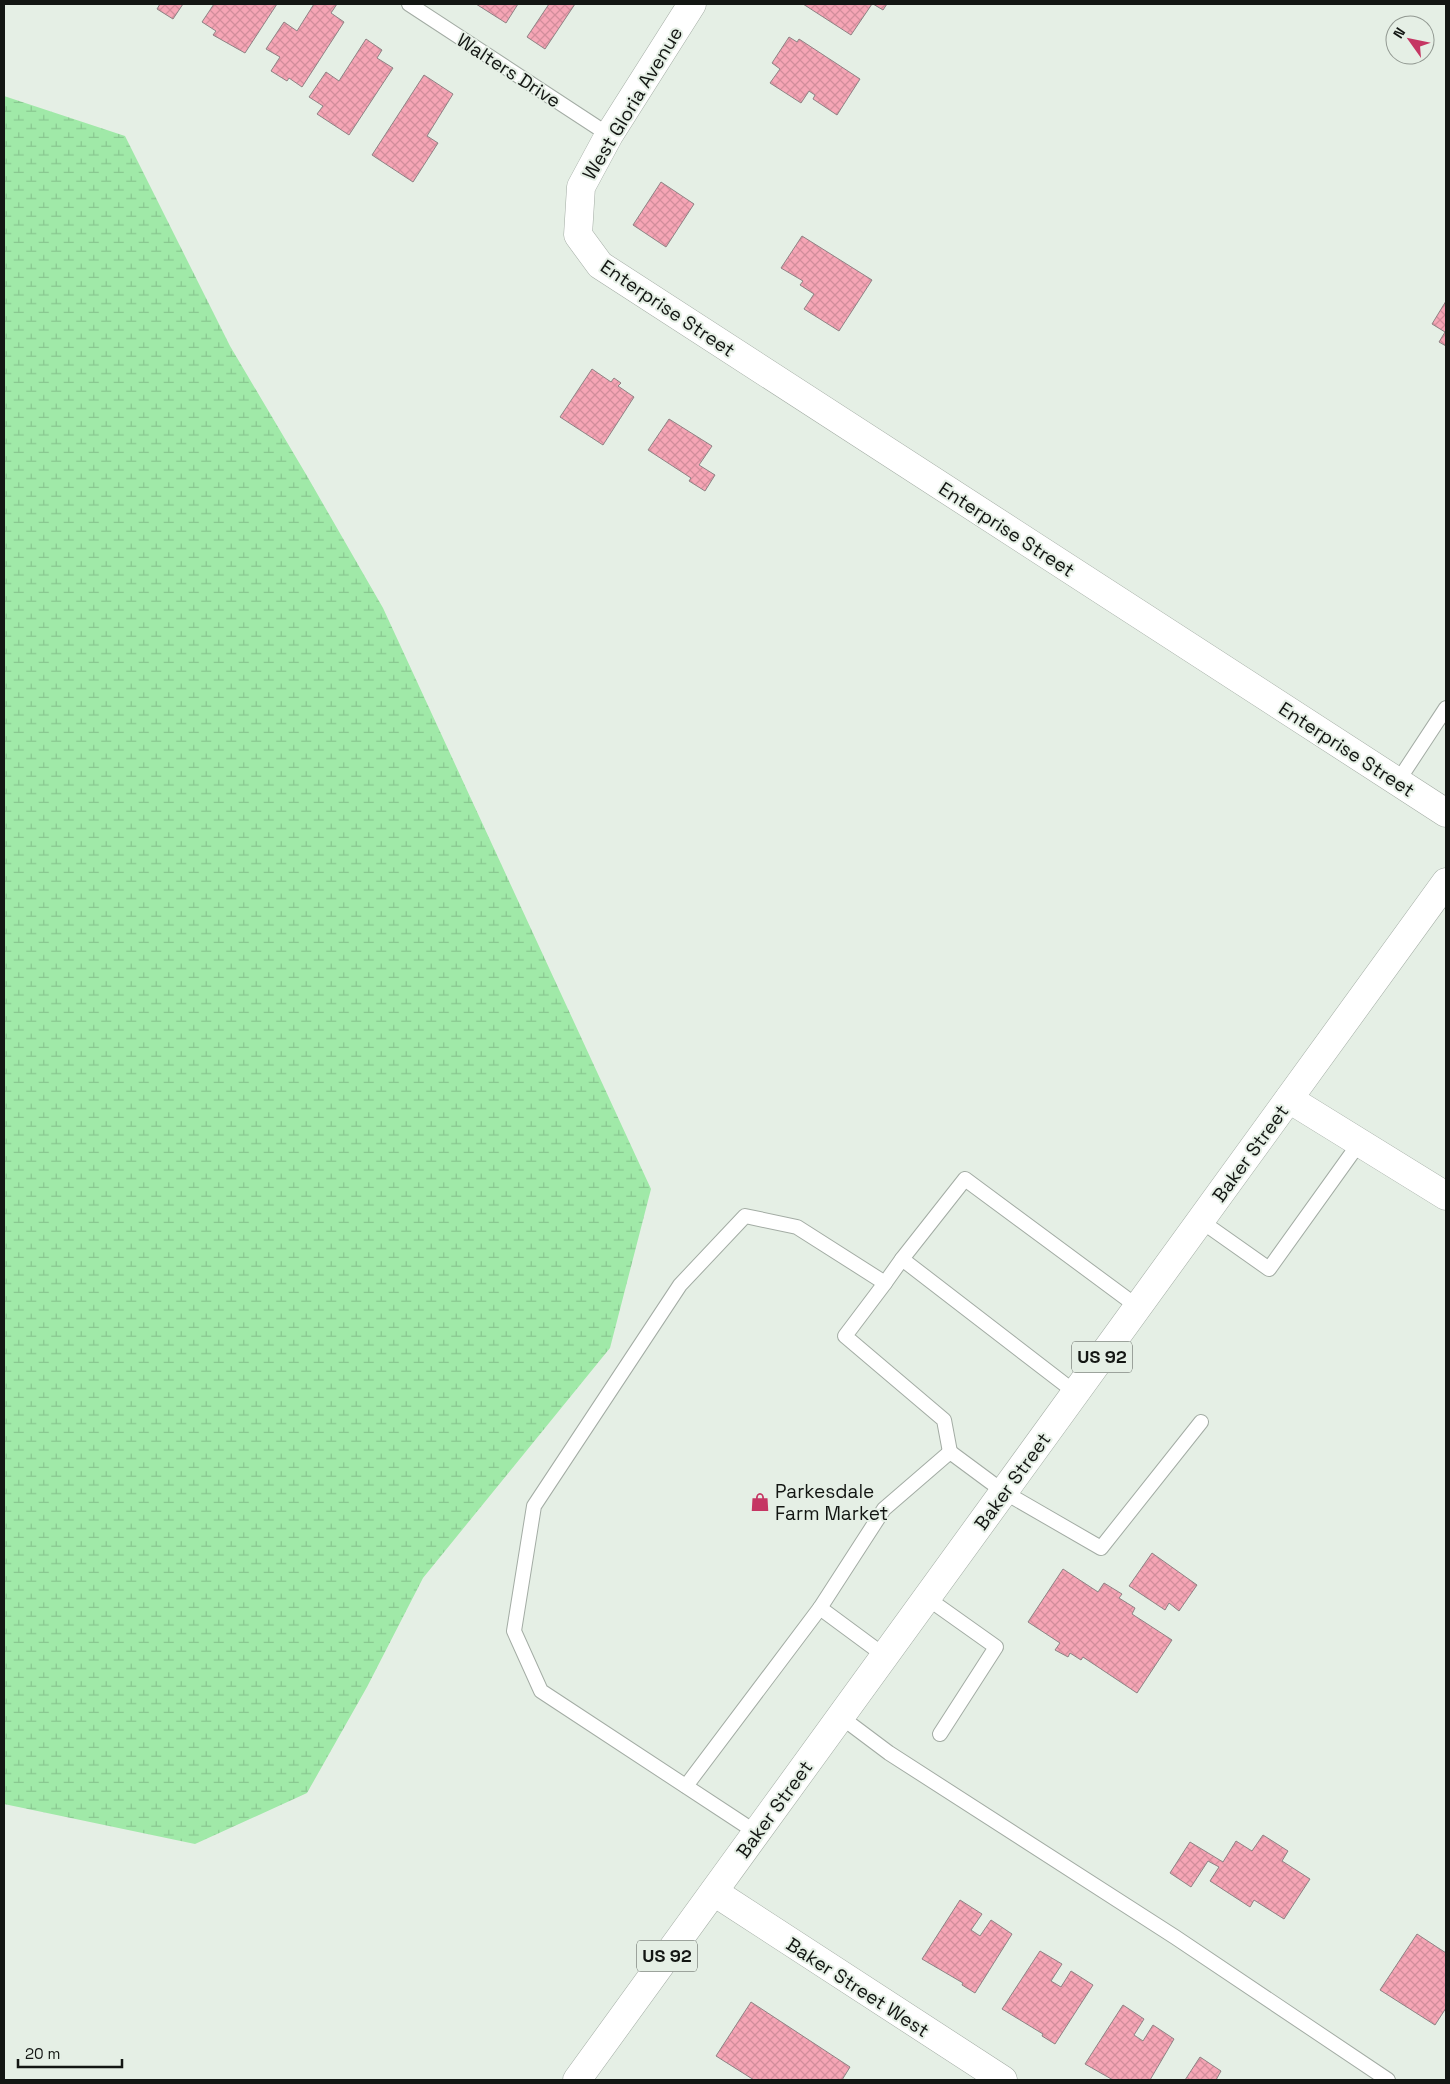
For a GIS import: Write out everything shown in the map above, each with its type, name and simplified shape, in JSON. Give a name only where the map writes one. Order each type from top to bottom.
[{"type":"street","name":"West Gloria Avenue","points":[[578,235],[581,187],[609,135],[692,4]]},
{"type":"street","name":"Enterprise Street","points":[[578,235],[600,266],[1446,813]]},
{"type":"street","name":"Baker Street","points":[[577,2080],[1289,1099],[1443,894]]},
{"type":"street","points":[[1289,1099],[1446,1196]]},
{"type":"street","name":"Baker Street West","points":[[714,1892],[1003,2080]]},
{"type":"lane","name":"Walters Drive","points":[[409,4],[609,135]]},
{"type":"lane","points":[[1398,781],[1446,708]]},
{"type":"lane","points":[[1201,1221],[1269,1269],[1360,1142]]},
{"type":"lane","points":[[1138,1307],[965,1179],[845,1336],[944,1420],[950,1452],[1004,1492],[1101,1548],[1201,1422]]},
{"type":"lane","points":[[757,1832],[541,1691],[514,1631],[534,1506],[680,1285],[745,1216],[797,1227],[885,1283]]},
{"type":"lane","points":[[902,1259],[1076,1392]]},
{"type":"lane","points":[[686,1786],[820,1608],[884,1509],[950,1452]]},
{"type":"lane","points":[[927,1598],[996,1647],[940,1734]]},
{"type":"lane","points":[[820,1608],[885,1656]]},
{"type":"lane","points":[[841,1717],[889,1753],[1175,1937],[1388,2080]]},
{"type":"green space","points":[[4,96],[125,136],[230,346],[383,608],[651,1189],[610,1348],[423,1578],[367,1687],[307,1793],[195,1844],[4,1804]]},
{"type":"building","points":[[160,4],[183,4],[173,19],[157,9]]},
{"type":"building","points":[[214,4],[277,4],[245,53],[213,35],[216,31],[202,22]]},
{"type":"building","points":[[314,4],[337,4],[331,13],[344,22],[302,87],[289,78],[287,81],[271,71],[280,57],[266,49],[284,22],[297,31]]},
{"type":"building","points":[[476,4],[518,4],[506,23]]},
{"type":"building","points":[[549,4],[575,4],[545,49],[527,37]]},
{"type":"building","points":[[803,4],[872,4],[851,35]]},
{"type":"building","points":[[873,4],[887,4],[883,10]]},
{"type":"building","points":[[789,37],[797,42],[799,39],[860,79],[837,115],[813,99],[815,95],[809,91],[801,103],[770,83],[780,69],[772,63]]},
{"type":"building","points":[[366,39],[382,50],[377,58],[393,68],[349,135],[317,114],[323,106],[309,97],[326,72],[339,81]]},
{"type":"building","points":[[424,75],[453,94],[427,136],[438,143],[413,182],[372,155]]},
{"type":"building","points":[[661,182],[694,204],[666,247],[633,225]]},
{"type":"building","points":[[802,236],[872,280],[839,331],[804,309],[814,294],[800,285],[803,281],[781,268]]},
{"type":"building","points":[[1446,301],[1446,346],[1439,342],[1445,332],[1432,324]]},
{"type":"building","points":[[592,369],[611,382],[614,378],[621,383],[618,386],[634,397],[603,445],[560,417]]},
{"type":"building","points":[[669,419],[712,446],[699,465],[715,475],[705,491],[689,481],[691,478],[648,450]]},
{"type":"building","points":[[1152,1553],[1197,1585],[1179,1611],[1169,1603],[1165,1610],[1129,1586]]},
{"type":"building","points":[[1063,1569],[1098,1592],[1104,1583],[1122,1594],[1119,1598],[1135,1608],[1132,1614],[1172,1640],[1137,1693],[1083,1657],[1081,1660],[1070,1653],[1068,1657],[1055,1650],[1060,1643],[1028,1622]]},
{"type":"building","points":[[1263,1835],[1288,1851],[1282,1861],[1310,1879],[1284,1919],[1254,1900],[1250,1907],[1210,1881],[1219,1867],[1208,1861],[1191,1887],[1170,1873],[1190,1842],[1223,1862],[1236,1841],[1252,1851]]},
{"type":"building","points":[[960,1900],[982,1914],[971,1930],[980,1936],[991,1920],[1012,1934],[975,1993],[962,1985],[963,1983],[922,1959]]},
{"type":"building","points":[[1417,1934],[1446,1953],[1446,2008],[1435,2025],[1380,1990]]},
{"type":"building","points":[[1040,1951],[1062,1964],[1051,1981],[1061,1987],[1071,1971],[1093,1985],[1055,2044],[1042,2036],[1043,2034],[1002,2009]]},
{"type":"building","points":[[751,2002],[850,2067],[842,2080],[754,2080],[716,2056]]},
{"type":"building","points":[[1123,2005],[1144,2019],[1134,2035],[1143,2041],[1153,2025],[1174,2039],[1150,2080],[1113,2080],[1085,2064]]},
{"type":"building","points":[[1200,2057],[1221,2071],[1216,2080],[1185,2080]]},
{"type":"place","name":"Parkesdale Farm Market","points":[[760,1502]]}]
